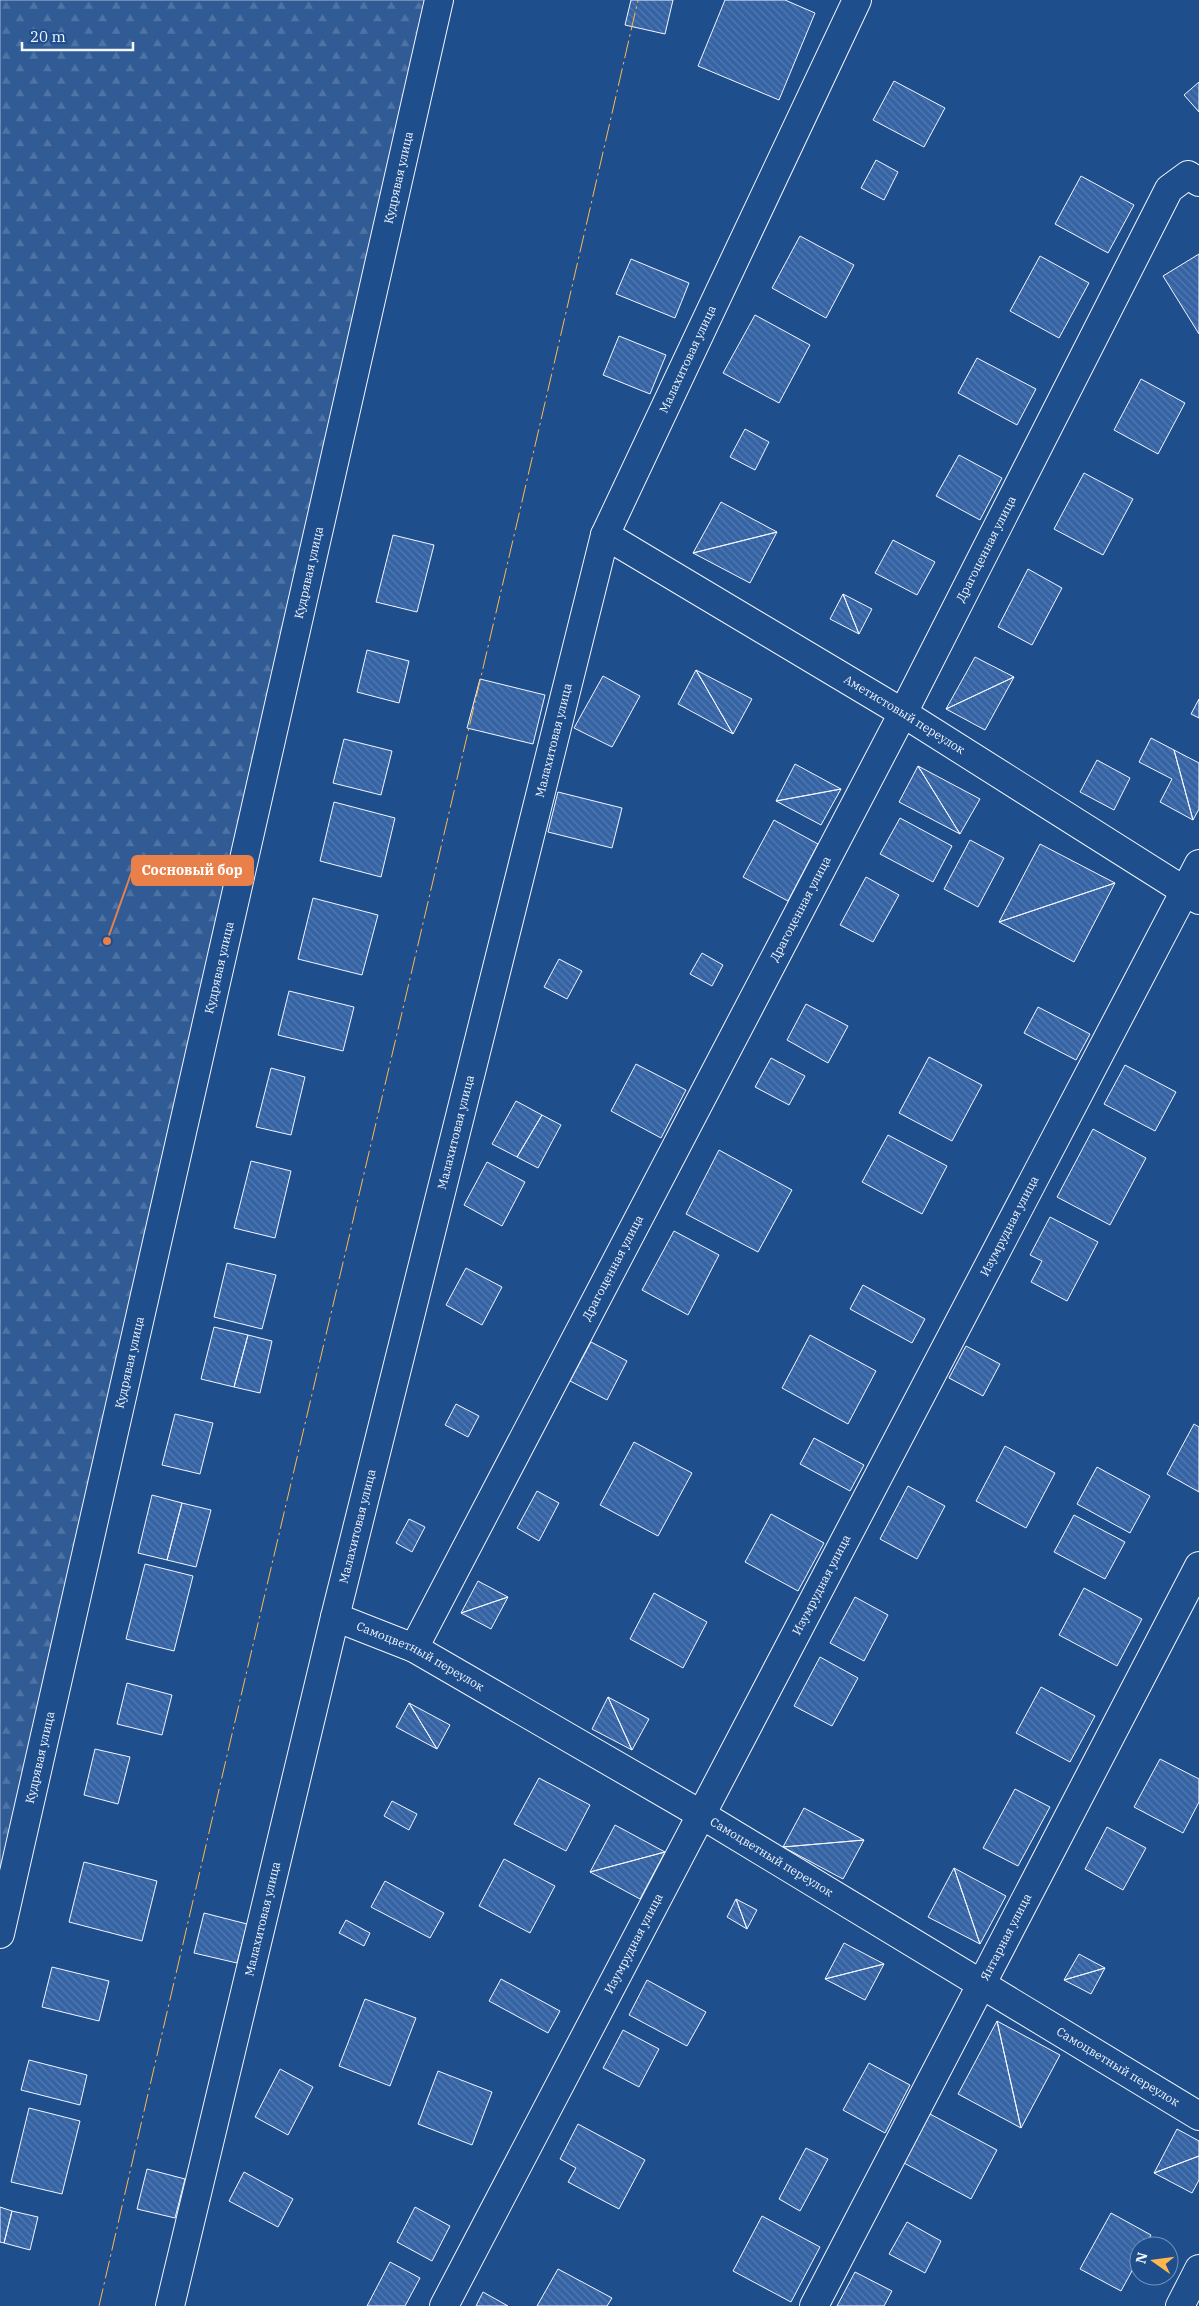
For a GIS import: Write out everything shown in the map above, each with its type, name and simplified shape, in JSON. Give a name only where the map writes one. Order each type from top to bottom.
[{"type":"street","name":"Кудрявая улица","points":[[0,1934],[440,0]]},
{"type":"street","name":"Малахитовая улица","points":[[170,2306],[335,1617],[605,535],[857,0]]},
{"type":"street","name":"Драгоценная улица","points":[[414,1648],[904,713],[1169,189],[1194,179]]},
{"type":"street","name":"Аметистовый переулок","points":[[605,535],[904,713],[1192,896]]},
{"type":"street","name":"Изумрудная улица","points":[[444,2306],[702,1815],[1192,896],[1199,864]]},
{"type":"street","name":"Янтарная улица","points":[[814,2306],[1199,1566]]},
{"type":"street","name":"Самоцветный переулок","points":[[335,1617],[414,1648],[702,1815],[1199,2116]]},
{"type":"street","points":[[1180,2306],[1199,2269]]},
{"type":"green space","points":[[0,0],[427,0],[0,1882]]},
{"type":"building","points":[[631,0],[673,0],[665,34],[625,25]]},
{"type":"building","points":[[725,0],[785,0],[815,13],[779,100],[698,66]]},
{"type":"building","points":[[894,81],[945,108],[924,147],[873,120]]},
{"type":"building","points":[[1199,82],[1199,112],[1184,95]]},
{"type":"building","points":[[876,160],[898,172],[884,200],[861,188]]},
{"type":"building","points":[[1081,176],[1134,205],[1108,253],[1055,224]]},
{"type":"building","points":[[800,236],[854,265],[826,318],[772,288]]},
{"type":"building","points":[[1199,254],[1199,334],[1163,276]]},
{"type":"building","points":[[1040,256],[1089,283],[1059,338],[1010,311]]},
{"type":"building","points":[[631,259],[689,283],[675,318],[616,294]]},
{"type":"building","points":[[755,315],[810,345],[779,403],[723,373]]},
{"type":"building","points":[[619,336],[666,355],[650,394],[603,375]]},
{"type":"building","points":[[977,358],[1036,389],[1017,425],[958,393]]},
{"type":"building","points":[[1141,379],[1185,403],[1158,454],[1114,430]]},
{"type":"building","points":[[745,429],[769,442],[755,470],[730,457]]},
{"type":"building","points":[[959,455],[1002,478],[980,520],[936,496]]},
{"type":"building","points":[[1084,473],[1133,499],[1103,555],[1054,529]]},
{"type":"building","points":[[721,502],[777,532],[693,553]]},
{"type":"building","points":[[777,532],[750,583],[693,553]]},
{"type":"building","points":[[393,535],[434,545],[417,612],[376,602]]},
{"type":"building","points":[[893,540],[935,562],[917,595],[875,573]]},
{"type":"building","points":[[1028,569],[1062,588],[1032,645],[998,627]]},
{"type":"building","points":[[843,594],[872,609],[859,634]]},
{"type":"building","points":[[843,594],[859,634],[830,619]]},
{"type":"building","points":[[367,650],[409,661],[399,703],[357,692]]},
{"type":"building","points":[[975,657],[1014,677],[946,709]]},
{"type":"building","points":[[696,670],[733,734],[678,704]]},
{"type":"building","points":[[696,670],[752,699],[733,734]]},
{"type":"building","points":[[603,676],[640,696],[612,747],[574,728]]},
{"type":"building","points":[[1014,677],[985,730],[946,709]]},
{"type":"building","points":[[480,679],[545,695],[533,744],[467,728]]},
{"type":"building","points":[[1199,699],[1199,718],[1191,714]]},
{"type":"building","points":[[1151,738],[1174,750],[1193,820],[1160,802],[1172,779],[1139,762]]},
{"type":"building","points":[[344,739],[392,751],[381,795],[333,783]]},
{"type":"building","points":[[1174,750],[1199,763],[1199,809],[1193,820]]},
{"type":"building","points":[[1097,760],[1130,778],[1114,810],[1080,792]]},
{"type":"building","points":[[795,764],[841,789],[776,801]]},
{"type":"building","points":[[918,766],[960,834],[899,802]]},
{"type":"building","points":[[918,766],[980,799],[960,834]]},
{"type":"building","points":[[841,789],[821,825],[776,801]]},
{"type":"building","points":[[558,792],[622,808],[612,848],[548,832]]},
{"type":"building","points":[[334,802],[395,818],[381,877],[320,861]]},
{"type":"building","points":[[900,818],[952,846],[933,882],[880,854]]},
{"type":"building","points":[[774,820],[818,844],[788,901],[743,877]]},
{"type":"building","points":[[970,840],[1004,858],[978,907],[944,889]]},
{"type":"building","points":[[1040,844],[1115,883],[999,922]]},
{"type":"building","points":[[866,877],[899,895],[873,942],[840,925]]},
{"type":"building","points":[[1115,883],[1074,962],[999,922]]},
{"type":"building","points":[[313,898],[378,915],[362,975],[298,959]]},
{"type":"building","points":[[702,953],[723,965],[712,986],[690,974]]},
{"type":"building","points":[[559,959],[582,971],[567,999],[544,987]]},
{"type":"building","points":[[289,991],[354,1007],[343,1051],[278,1035]]},
{"type":"building","points":[[806,1004],[848,1026],[828,1063],[787,1040]]},
{"type":"building","points":[[1038,1007],[1090,1034],[1076,1060],[1024,1033]]},
{"type":"building","points":[[929,1057],[982,1085],[952,1141],[899,1113]]},
{"type":"building","points":[[771,1058],[805,1076],[789,1105],[755,1087]]},
{"type":"building","points":[[636,1064],[686,1090],[661,1138],[611,1111]]},
{"type":"building","points":[[1125,1065],[1176,1092],[1155,1131],[1104,1104]]},
{"type":"building","points":[[271,1068],[305,1077],[291,1135],[256,1127]]},
{"type":"building","points":[[516,1101],[542,1115],[517,1157],[492,1144]]},
{"type":"building","points":[[542,1115],[561,1125],[538,1168],[517,1157]]},
{"type":"building","points":[[1093,1129],[1146,1158],[1110,1225],[1057,1197]]},
{"type":"building","points":[[888,1135],[947,1166],[922,1214],[862,1182]]},
{"type":"building","points":[[719,1150],[792,1190],[758,1252],[686,1214]]},
{"type":"building","points":[[251,1161],[291,1171],[275,1238],[234,1228]]},
{"type":"building","points":[[487,1162],[525,1182],[502,1226],[464,1205]]},
{"type":"building","points":[[1050,1217],[1098,1242],[1067,1301],[1031,1282],[1042,1261],[1030,1255]]},
{"type":"building","points":[[674,1231],[719,1255],[688,1315],[642,1290]]},
{"type":"building","points":[[227,1263],[276,1275],[262,1329],[214,1317]]},
{"type":"building","points":[[466,1268],[502,1287],[482,1325],[446,1305]]},
{"type":"building","points":[[863,1285],[925,1319],[912,1343],[850,1309]]},
{"type":"building","points":[[214,1327],[248,1335],[234,1387],[201,1379]]},
{"type":"building","points":[[248,1335],[272,1341],[260,1393],[234,1387]]},
{"type":"building","points":[[810,1335],[876,1371],[848,1424],[782,1388]]},
{"type":"building","points":[[591,1342],[627,1361],[607,1400],[570,1381]]},
{"type":"building","points":[[966,1346],[1000,1364],[983,1396],[949,1378]]},
{"type":"building","points":[[456,1404],[479,1416],[468,1437],[445,1425]]},
{"type":"building","points":[[175,1414],[213,1423],[200,1474],[162,1465]]},
{"type":"building","points":[[1194,1424],[1199,1427],[1199,1492],[1167,1474]]},
{"type":"building","points":[[814,1438],[864,1465],[850,1491],[800,1464]]},
{"type":"building","points":[[634,1442],[692,1473],[658,1536],[600,1505]]},
{"type":"building","points":[[1005,1446],[1055,1473],[1026,1528],[976,1501]]},
{"type":"building","points":[[1097,1467],[1150,1496],[1130,1533],[1077,1504]]},
{"type":"building","points":[[908,1486],[945,1506],[917,1559],[880,1539]]},
{"type":"building","points":[[537,1491],[559,1503],[539,1541],[517,1528]]},
{"type":"building","points":[[152,1495],[182,1503],[167,1560],[138,1553]]},
{"type":"building","points":[[182,1503],[211,1510],[196,1567],[167,1560]]},
{"type":"building","points":[[771,1514],[824,1543],[798,1591],[745,1562]]},
{"type":"building","points":[[1074,1515],[1125,1542],[1105,1579],[1054,1552]]},
{"type":"building","points":[[409,1519],[425,1527],[412,1552],[396,1543]]},
{"type":"building","points":[[145,1564],[193,1576],[174,1651],[126,1639]]},
{"type":"building","points":[[478,1581],[508,1597],[461,1613]]},
{"type":"building","points":[[1084,1588],[1142,1619],[1117,1666],[1059,1635]]},
{"type":"building","points":[[654,1593],[707,1622],[683,1668],[630,1639]]},
{"type":"building","points":[[508,1597],[491,1629],[461,1613]]},
{"type":"building","points":[[855,1597],[888,1615],[864,1661],[830,1643]]},
{"type":"building","points":[[820,1657],[858,1678],[832,1726],[794,1706]]},
{"type":"building","points":[[127,1683],[172,1695],[162,1735],[117,1724]]},
{"type":"building","points":[[1041,1687],[1095,1716],[1070,1762],[1016,1733]]},
{"type":"building","points":[[608,1697],[632,1750],[592,1729]]},
{"type":"building","points":[[608,1697],[649,1719],[632,1750]]},
{"type":"building","points":[[409,1703],[450,1725],[437,1749]]},
{"type":"building","points":[[409,1703],[437,1749],[396,1727]]},
{"type":"building","points":[[95,1749],[130,1757],[118,1804],[84,1795]]},
{"type":"building","points":[[1160,1759],[1199,1779],[1199,1802],[1183,1833],[1134,1807]]},
{"type":"building","points":[[539,1778],[590,1805],[566,1851],[514,1824]]},
{"type":"building","points":[[1015,1789],[1050,1807],[1018,1866],[983,1848]]},
{"type":"building","points":[[392,1801],[417,1814],[409,1830],[384,1816]]},
{"type":"building","points":[[804,1808],[864,1840],[783,1847]]},
{"type":"building","points":[[615,1825],[665,1852],[590,1872]]},
{"type":"building","points":[[1107,1827],[1146,1848],[1123,1890],[1085,1869]]},
{"type":"building","points":[[864,1840],[843,1879],[783,1847]]},
{"type":"building","points":[[665,1852],[640,1899],[590,1872]]},
{"type":"building","points":[[504,1859],[555,1886],[530,1933],[479,1906]]},
{"type":"building","points":[[84,1862],[157,1881],[142,1941],[69,1922]]},
{"type":"building","points":[[954,1868],[980,1944],[928,1917]]},
{"type":"building","points":[[954,1868],[1006,1896],[980,1944]]},
{"type":"building","points":[[385,1881],[444,1913],[430,1938],[371,1907]]},
{"type":"building","points":[[736,1899],[757,1910],[747,1929]]},
{"type":"building","points":[[736,1899],[747,1929],[727,1917]]},
{"type":"building","points":[[204,1913],[247,1924],[237,1963],[194,1953]]},
{"type":"building","points":[[346,1920],[370,1933],[364,1946],[339,1933]]},
{"type":"building","points":[[844,1943],[884,1964],[825,1979]]},
{"type":"building","points":[[1079,1954],[1105,1968],[1064,1980]]},
{"type":"building","points":[[884,1964],[865,2000],[825,1979]]},
{"type":"building","points":[[52,1967],[109,1981],[99,2021],[42,2007]]},
{"type":"building","points":[[1105,1968],[1091,1994],[1064,1980]]},
{"type":"building","points":[[501,1979],[560,2011],[548,2033],[489,2001]]},
{"type":"building","points":[[647,1980],[706,2012],[687,2046],[629,2015]]},
{"type":"building","points":[[365,1999],[416,2018],[390,2086],[339,2066]]},
{"type":"building","points":[[997,2021],[1021,2128],[958,2094]]},
{"type":"building","points":[[997,2021],[1060,2055],[1021,2128]]},
{"type":"building","points":[[623,2030],[659,2049],[639,2087],[603,2068]]},
{"type":"building","points":[[29,2060],[87,2075],[80,2105],[21,2090]]},
{"type":"building","points":[[869,2063],[910,2085],[885,2133],[843,2110]]},
{"type":"building","points":[[280,2069],[313,2087],[288,2135],[255,2117]]},
{"type":"building","points":[[438,2071],[492,2092],[472,2145],[418,2124]]},
{"type":"building","points":[[29,2108],[80,2121],[62,2194],[11,2182]]},
{"type":"building","points":[[930,2114],[997,2150],[971,2199],[904,2163]]},
{"type":"building","points":[[578,2124],[645,2160],[619,2209],[568,2182],[576,2168],[560,2159]]},
{"type":"building","points":[[1177,2129],[1199,2141],[1199,2156],[1154,2173]]},
{"type":"building","points":[[806,2148],[828,2159],[800,2211],[779,2199]]},
{"type":"building","points":[[1199,2156],[1199,2180],[1192,2193],[1154,2173]]},
{"type":"building","points":[[147,2169],[185,2179],[175,2218],[137,2209]]},
{"type":"building","points":[[244,2172],[293,2199],[278,2227],[229,2201]]},
{"type":"building","points":[[0,2207],[12,2211],[4,2243],[0,2242]]},
{"type":"building","points":[[415,2207],[450,2226],[432,2261],[397,2242]]},
{"type":"building","points":[[12,2211],[38,2217],[30,2250],[4,2243]]},
{"type":"building","points":[[1111,2213],[1151,2235],[1129,2236],[1129,2276],[1121,2291],[1080,2269]]},
{"type":"building","points":[[762,2216],[820,2247],[791,2302],[733,2271]]},
{"type":"building","points":[[907,2222],[941,2241],[925,2273],[889,2254]]},
{"type":"building","points":[[390,2262],[420,2278],[405,2306],[367,2306]]},
{"type":"building","points":[[558,2269],[612,2298],[607,2306],[537,2306]]},
{"type":"building","points":[[855,2272],[892,2291],[884,2306],[837,2306]]},
{"type":"building","points":[[483,2292],[508,2306],[476,2306]]},
{"type":"power","points":[[99,2306],[638,0]]},
{"type":"place","name":"Сосновый бор","points":[[107,941]]}]
